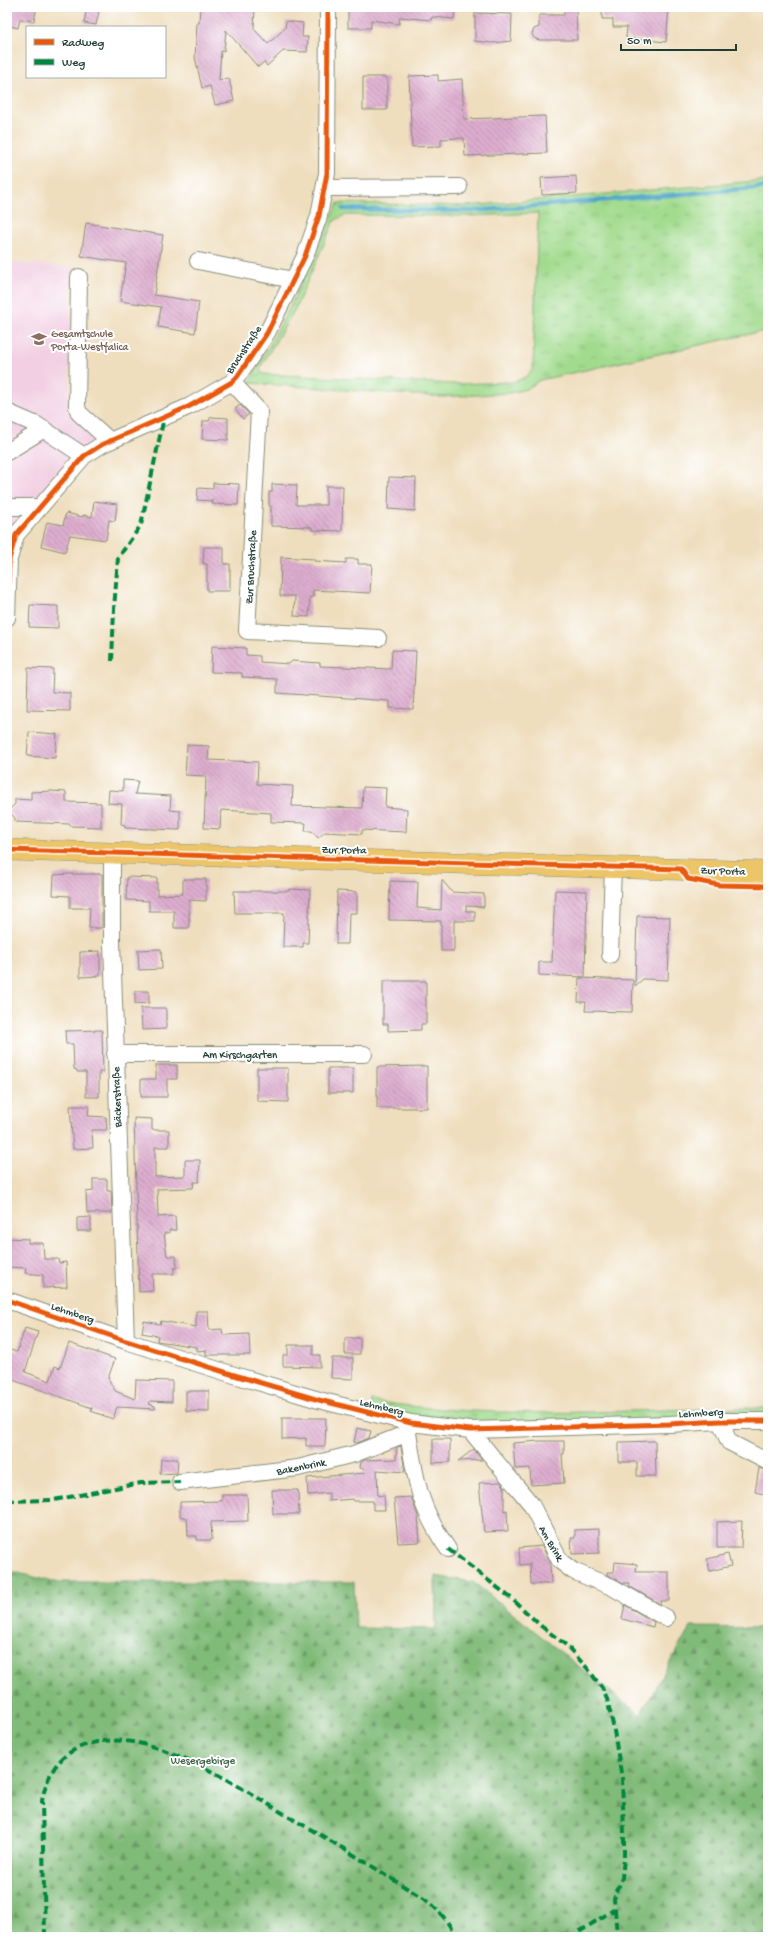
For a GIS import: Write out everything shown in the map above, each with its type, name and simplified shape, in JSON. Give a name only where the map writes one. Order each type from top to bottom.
[{"type":"main road","name":"Zur Porta","points":[[7,850],[768,872]]},
{"type":"street","name":"Bruchstraße","points":[[7,618],[9,559],[16,535],[84,456],[110,441],[190,406],[232,382],[267,333],[305,256],[319,216],[325,188],[328,165],[328,7]]},
{"type":"street","points":[[325,188],[376,189],[460,187]]},
{"type":"street","points":[[198,261],[293,280]]},
{"type":"street","points":[[79,277],[77,407],[79,413],[110,441]]},
{"type":"street","name":"Zur Bruchstraße","points":[[232,382],[259,411],[247,631],[378,638]]},
{"type":"street","points":[[7,412],[44,429],[84,456]]},
{"type":"street","points":[[7,452],[44,429]]},
{"type":"street","points":[[7,507],[39,507]]},
{"type":"street","name":"Bäckerstraße","points":[[112,853],[112,942],[115,1054],[126,1341]]},
{"type":"street","points":[[610,955],[613,867]]},
{"type":"street","name":"Am Kirschgarten","points":[[115,1054],[364,1054]]},
{"type":"street","name":"Lehmberg","points":[[7,1300],[126,1341],[409,1428],[470,1430],[621,1426],[720,1421],[768,1421]]},
{"type":"street","points":[[720,1421],[729,1442],[768,1462]]},
{"type":"street","points":[[409,1428],[416,1481],[422,1503],[434,1527],[448,1549]]},
{"type":"street","name":"Bakenbrink","points":[[180,1482],[298,1468],[354,1454],[409,1428]]},
{"type":"street","name":"Am Brink","points":[[470,1430],[531,1504],[560,1561],[573,1570],[612,1587],[666,1618]]},
{"type":"shaded area","name":"Gesamtschule Porta-Westfalica","points":[[7,262],[72,267],[69,411],[104,441],[23,524],[7,524]]},
{"type":"green space","points":[[768,180],[768,330],[540,380],[527,389],[509,393],[442,397],[249,383],[290,307],[338,203],[467,206]],"holes":[[[538,213],[533,369],[527,376],[515,382],[454,384],[262,374],[260,368],[295,309],[334,221],[345,215],[469,216]]]},
{"type":"green space","points":[[372,1401],[471,1411],[520,1412],[768,1408],[768,1426],[488,1431],[372,1415]]},
{"type":"green space","name":"Wesergebirge","points":[[7,1570],[53,1582],[354,1582],[356,1628],[436,1629],[435,1576],[473,1582],[640,1715],[690,1627],[768,1628],[768,1937],[7,1937]]},
{"type":"building","points":[[7,7],[37,7],[34,21],[20,19],[18,28],[7,25]]},
{"type":"building","points":[[87,7],[100,7],[96,25],[84,23]]},
{"type":"building","points":[[200,7],[255,7],[254,29],[268,44],[285,28],[286,21],[303,23],[302,37],[308,37],[307,52],[283,51],[267,66],[264,62],[258,67],[226,30],[224,51],[221,51],[219,80],[229,78],[234,101],[215,105],[210,86],[202,88],[195,57],[197,23],[199,23]]},
{"type":"building","points":[[348,7],[455,7],[454,19],[432,17],[431,20],[400,17],[399,24],[371,20],[371,28],[348,28]]},
{"type":"building","points":[[564,7],[576,7],[577,40],[539,40],[534,38],[532,34],[534,29],[539,27],[539,15],[564,15]]},
{"type":"building","points":[[602,7],[656,10],[656,7],[669,7],[666,42],[626,38],[627,27],[613,27],[613,19],[602,19]]},
{"type":"building","points":[[475,13],[512,14],[511,41],[493,43],[475,41]]},
{"type":"building","points":[[438,75],[438,81],[462,79],[464,119],[545,116],[547,153],[465,156],[464,138],[441,139],[441,146],[412,147],[409,76]]},
{"type":"building","points":[[363,77],[387,77],[387,110],[363,110]]},
{"type":"building","points":[[576,176],[577,193],[542,195],[541,178]]},
{"type":"building","points":[[86,223],[163,235],[154,295],[199,302],[195,333],[158,327],[161,307],[120,301],[126,263],[81,256]]},
{"type":"building","points":[[240,405],[249,414],[243,419],[235,409]]},
{"type":"building","points":[[211,417],[228,418],[228,440],[202,439],[203,421],[209,421]]},
{"type":"building","points":[[389,477],[416,478],[415,511],[388,509]]},
{"type":"building","points":[[213,483],[239,484],[238,505],[212,504],[213,501],[197,500],[198,488],[213,489]]},
{"type":"building","points":[[272,484],[297,485],[296,505],[326,505],[326,486],[343,486],[342,531],[312,530],[312,527],[271,526],[269,492],[272,492]]},
{"type":"building","points":[[94,501],[117,504],[115,521],[109,520],[106,540],[70,535],[65,552],[41,546],[47,522],[63,525],[66,513],[83,517],[83,515],[92,517]]},
{"type":"building","points":[[204,547],[224,547],[224,564],[230,564],[230,591],[207,591],[207,564],[203,564]]},
{"type":"building","points":[[281,557],[346,563],[346,559],[358,559],[358,564],[372,564],[370,593],[313,590],[313,597],[310,597],[309,617],[294,616],[295,596],[280,596]]},
{"type":"building","points":[[30,605],[58,606],[58,628],[29,627]]},
{"type":"building","points":[[212,646],[246,648],[246,655],[260,656],[260,662],[289,664],[292,661],[320,663],[320,666],[391,669],[392,650],[416,651],[413,709],[390,708],[390,701],[277,693],[277,679],[242,677],[242,673],[211,672]]},
{"type":"building","points":[[28,668],[53,669],[52,692],[70,693],[70,711],[27,710]]},
{"type":"building","points":[[29,732],[57,734],[55,758],[27,756]]},
{"type":"building","points":[[187,745],[209,746],[208,760],[258,762],[257,784],[293,786],[292,806],[362,808],[363,787],[386,788],[385,807],[407,809],[406,832],[362,830],[362,834],[325,832],[318,838],[312,831],[305,831],[306,823],[271,822],[271,813],[221,810],[220,829],[204,828],[206,776],[185,775]]},
{"type":"building","points":[[123,780],[138,781],[135,794],[171,796],[170,810],[180,811],[180,830],[125,828],[125,825],[121,824],[122,804],[108,803],[109,790],[123,791]]},
{"type":"building","points":[[31,792],[66,792],[66,802],[101,803],[101,827],[15,822],[15,818],[8,811],[15,804],[15,799],[31,800]]},
{"type":"building","points":[[102,874],[102,928],[89,928],[90,908],[70,908],[70,896],[53,895],[54,875]]},
{"type":"building","points":[[127,877],[157,878],[157,895],[183,894],[183,879],[206,879],[206,901],[189,900],[189,928],[174,928],[174,911],[149,911],[149,901],[126,900]]},
{"type":"building","points":[[442,880],[452,892],[484,894],[484,907],[466,906],[466,911],[475,911],[475,921],[454,921],[454,951],[441,951],[441,921],[389,920],[390,881],[418,882],[417,908],[441,910]]},
{"type":"building","points":[[289,889],[310,890],[308,943],[303,943],[303,947],[283,947],[284,913],[235,913],[234,891],[289,891]]},
{"type":"building","points":[[555,890],[587,891],[585,977],[539,975],[539,962],[552,962]]},
{"type":"building","points":[[337,891],[357,892],[357,913],[349,913],[348,944],[336,944]]},
{"type":"building","points":[[637,916],[670,917],[668,980],[643,979],[635,986]]},
{"type":"building","points":[[161,949],[162,969],[139,970],[138,950]]},
{"type":"building","points":[[100,951],[100,976],[80,977],[80,952]]},
{"type":"building","points":[[579,978],[633,980],[632,1012],[585,1011],[586,1002],[578,1002]]},
{"type":"building","points":[[383,981],[426,981],[426,1024],[421,1024],[421,1030],[388,1031],[388,1024],[383,1024]]},
{"type":"building","points":[[135,991],[149,991],[149,1003],[135,1004]]},
{"type":"building","points":[[141,1008],[166,1008],[166,1029],[142,1030]]},
{"type":"building","points":[[102,1030],[103,1072],[99,1072],[99,1097],[86,1097],[86,1072],[77,1072],[77,1070],[74,1069],[73,1044],[66,1044],[65,1031]]},
{"type":"building","points":[[156,1065],[177,1065],[177,1079],[167,1079],[167,1097],[141,1097],[141,1079],[156,1079]]},
{"type":"building","points":[[427,1066],[427,1108],[377,1108],[377,1067]]},
{"type":"building","points":[[257,1068],[288,1068],[288,1102],[257,1101]]},
{"type":"building","points":[[328,1068],[353,1068],[353,1093],[328,1093]]},
{"type":"building","points":[[70,1106],[89,1106],[88,1116],[106,1117],[107,1130],[92,1130],[93,1148],[73,1149]]},
{"type":"building","points":[[134,1118],[152,1119],[152,1130],[169,1130],[169,1147],[155,1147],[155,1177],[185,1176],[185,1160],[200,1160],[199,1182],[194,1182],[193,1188],[157,1189],[158,1217],[175,1216],[176,1230],[169,1230],[169,1233],[164,1233],[167,1256],[176,1256],[177,1268],[174,1268],[174,1274],[152,1274],[153,1291],[139,1292]]},
{"type":"building","points":[[93,1179],[107,1179],[107,1191],[111,1191],[112,1213],[87,1213],[86,1192],[93,1191]]},
{"type":"building","points":[[91,1217],[91,1231],[77,1231],[77,1218]]},
{"type":"building","points":[[7,1238],[28,1239],[28,1243],[43,1243],[44,1259],[58,1259],[59,1263],[66,1262],[67,1287],[43,1288],[43,1275],[25,1273],[26,1268],[7,1267]]},
{"type":"building","points":[[196,1311],[208,1311],[209,1330],[222,1329],[223,1335],[249,1334],[250,1355],[206,1355],[206,1350],[197,1351],[197,1347],[157,1341],[158,1336],[142,1333],[144,1321],[160,1324],[161,1321],[196,1327]]},
{"type":"building","points":[[25,1328],[38,1332],[25,1372],[50,1381],[55,1366],[60,1368],[69,1343],[115,1359],[108,1378],[115,1391],[135,1399],[136,1380],[172,1381],[172,1402],[150,1401],[149,1404],[155,1406],[155,1409],[117,1407],[113,1419],[91,1411],[92,1408],[7,1378],[7,1349],[17,1352]]},
{"type":"building","points":[[345,1338],[360,1338],[360,1354],[345,1354]]},
{"type":"building","points":[[288,1345],[313,1345],[313,1355],[320,1355],[320,1367],[283,1366],[283,1355],[288,1355]]},
{"type":"building","points":[[332,1358],[353,1358],[353,1379],[331,1378]]},
{"type":"building","points":[[186,1391],[209,1391],[209,1412],[186,1411]]},
{"type":"building","points":[[282,1418],[326,1418],[325,1446],[306,1446],[306,1438],[282,1439]]},
{"type":"building","points":[[357,1428],[371,1431],[369,1438],[357,1443],[354,1442]]},
{"type":"building","points":[[433,1439],[450,1439],[450,1462],[433,1463]]},
{"type":"building","points":[[564,1441],[564,1454],[562,1454],[564,1483],[531,1485],[530,1468],[515,1469],[513,1443]]},
{"type":"building","points":[[655,1441],[656,1476],[637,1476],[637,1462],[619,1462],[619,1442]]},
{"type":"building","points":[[401,1446],[405,1472],[377,1470],[378,1496],[384,1495],[385,1510],[373,1510],[373,1501],[354,1501],[353,1499],[329,1501],[329,1493],[308,1495],[307,1478],[365,1473],[364,1469],[360,1468],[361,1462],[365,1460],[396,1459],[397,1447]]},
{"type":"building","points":[[474,1449],[482,1460],[458,1461]]},
{"type":"building","points":[[161,1459],[178,1459],[177,1473],[160,1474]]},
{"type":"building","points":[[759,1468],[768,1471],[768,1495],[755,1492]]},
{"type":"building","points":[[501,1482],[504,1486],[504,1511],[507,1510],[508,1531],[484,1532],[479,1483]]},
{"type":"building","points":[[272,1490],[298,1490],[299,1514],[273,1514]]},
{"type":"building","points":[[222,1495],[247,1495],[248,1521],[211,1522],[212,1540],[197,1540],[197,1536],[188,1536],[187,1518],[180,1516],[180,1502],[222,1501]]},
{"type":"building","points":[[411,1497],[418,1516],[420,1542],[398,1543],[394,1498]]},
{"type":"building","points":[[742,1521],[741,1548],[717,1548],[717,1522]]},
{"type":"building","points":[[599,1529],[599,1553],[572,1554],[571,1538],[575,1538],[575,1530]]},
{"type":"building","points":[[542,1546],[550,1562],[551,1584],[531,1584],[530,1564],[520,1565],[519,1548]]},
{"type":"building","points":[[728,1554],[731,1566],[710,1571],[707,1559]]},
{"type":"building","points":[[615,1562],[637,1564],[636,1572],[669,1572],[669,1601],[661,1601],[660,1604],[629,1586],[630,1583],[624,1583],[607,1575],[607,1572],[614,1572]]},
{"type":"building","points":[[625,1605],[654,1622],[653,1627],[622,1619]]},
{"type":"waterway","points":[[343,209],[472,211],[768,187]]},
{"type":"marked path","points":[[112,661],[118,558],[141,525],[164,417]]},
{"type":"marked path","points":[[7,1501],[54,1500],[141,1483],[180,1482]]},
{"type":"marked path","points":[[448,1549],[511,1598],[541,1626],[566,1645],[588,1669],[602,1688],[607,1699],[622,1779],[624,1832],[622,1878],[614,1899],[615,1909],[571,1937]]},
{"type":"marked path","points":[[45,1937],[42,1801],[46,1784],[58,1763],[70,1752],[78,1748],[103,1741],[131,1742],[161,1749],[220,1776],[420,1896],[437,1909],[456,1937]]},
{"type":"marked path","points":[[615,1909],[617,1937]]},
{"type":"cycle path","points":[[7,618],[9,559],[16,535],[84,456],[103,444],[190,406],[232,382],[267,333],[305,256],[319,216],[327,173],[328,7]]},
{"type":"cycle path","points":[[7,850],[681,869],[688,879],[719,885],[768,886]]},
{"type":"cycle path","points":[[7,1300],[126,1341],[231,1374],[319,1400],[411,1423],[470,1430],[720,1421],[768,1421]]},
{"type":"place","name":"Gesamtschule Porta-Westfalica","points":[[39,339]]}]
